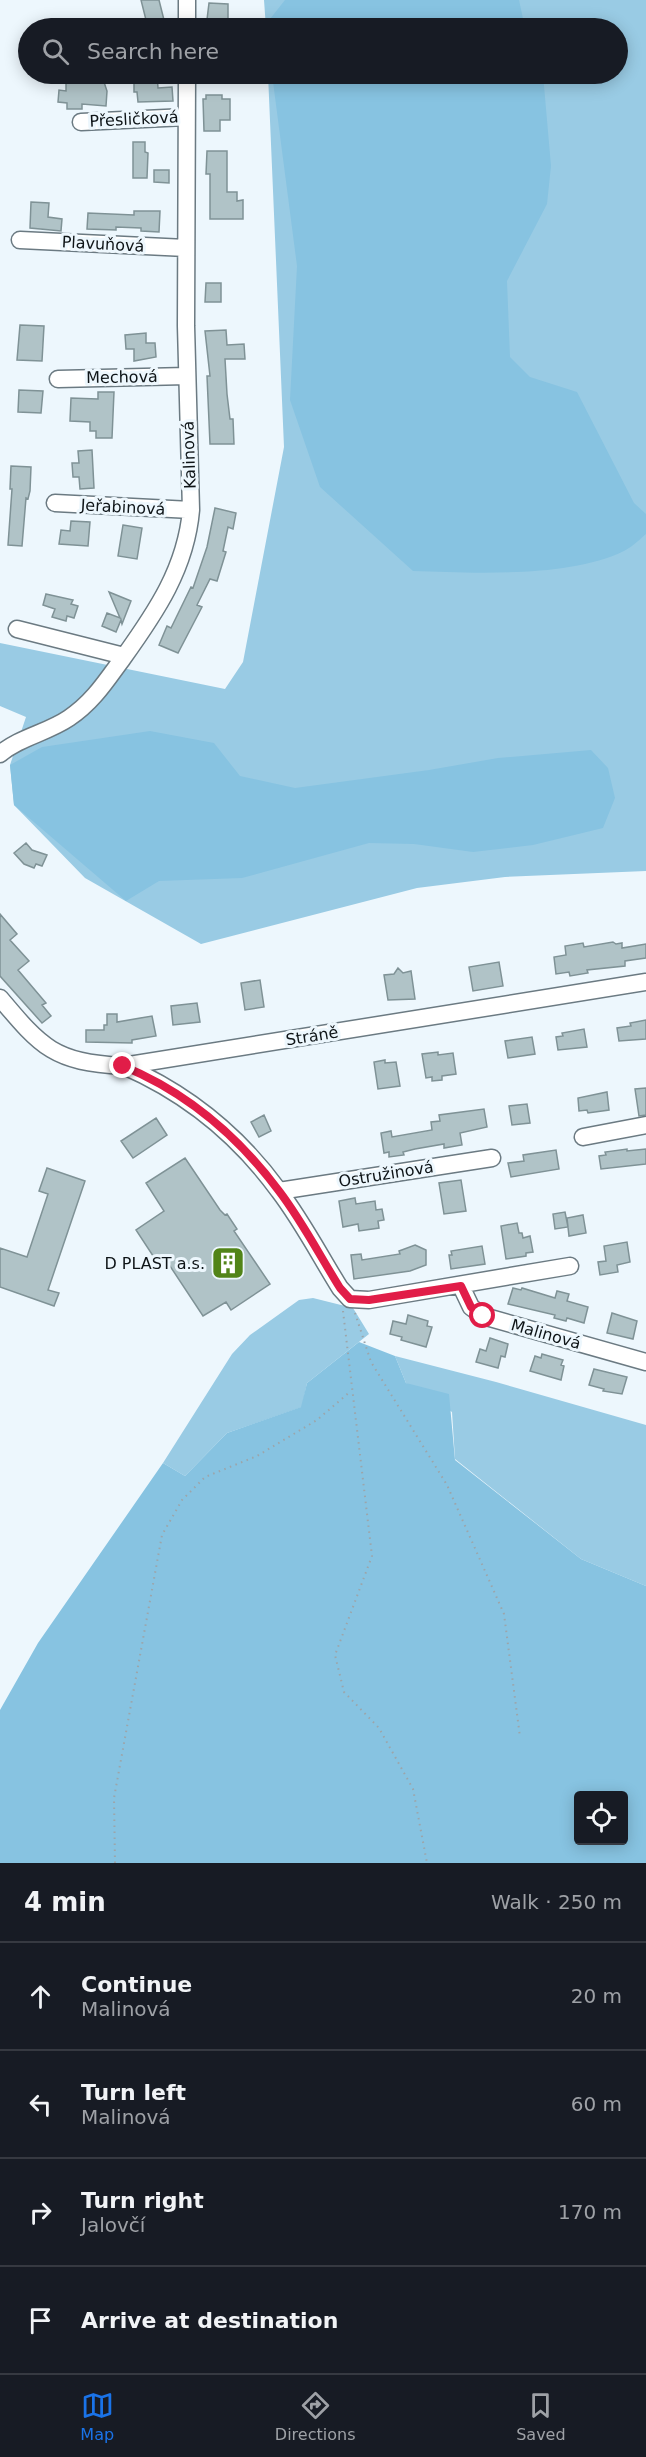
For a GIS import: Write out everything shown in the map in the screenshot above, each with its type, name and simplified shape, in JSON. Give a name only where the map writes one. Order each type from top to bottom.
[{"type":"street","points":[[187,0],[187,18]]},
{"type":"street","name":"Kalinová","points":[[0,754],[10,746],[67,720],[93,700],[166,595],[182,559],[191,510],[187,376],[187,84]]},
{"type":"street","name":"Přesličková","points":[[81,122],[186,117]]},
{"type":"street","name":"Plavuňová","points":[[20,240],[186,248]]},
{"type":"street","name":"Mechová","points":[[58,379],[187,376]]},
{"type":"street","name":"Jeřabinová","points":[[55,503],[191,510]]},
{"type":"street","points":[[17,629],[124,656]]},
{"type":"street","name":"Stráně","points":[[0,998],[32,1036],[45,1047],[61,1055],[85,1062],[123,1066],[646,982]]},
{"type":"street","points":[[123,1066],[177,1092],[207,1114],[235,1141],[279,1191],[347,1296],[369,1300],[570,1266]]},
{"type":"street","points":[[583,1137],[646,1125]]},
{"type":"street","name":"Ostružinová","points":[[279,1191],[492,1158]]},
{"type":"street","name":"Malinová","points":[[461,1286],[471,1307],[483,1316],[646,1362]]},
{"type":"path","points":[[427,1863],[413,1789],[379,1728],[344,1692],[335,1655],[372,1556],[342,1301],[347,1296],[371,1362],[447,1485],[504,1614],[520,1737]]},
{"type":"path","points":[[115,1863],[114,1798],[162,1535],[182,1500],[205,1476],[257,1456],[317,1420],[351,1391]]},
{"type":"shaded area","points":[[264,0],[646,0],[646,871],[505,877],[417,888],[201,944],[85,878],[14,805],[10,765],[26,717],[0,706],[0,643],[225,689],[243,662],[284,447],[268,84],[628,84],[628,18],[265,18]]},
{"type":"shaded area","points":[[285,0],[519,0],[523,18],[271,18]]},
{"type":"shaded area","points":[[273,84],[544,84],[551,166],[547,204],[507,281],[510,357],[530,377],[577,392],[634,503],[646,514],[646,534],[624,551],[602,560],[576,566],[492,573],[413,571],[320,487],[290,400],[297,266]]},
{"type":"shaded area","points":[[150,731],[214,743],[240,776],[295,788],[498,758],[591,750],[608,768],[615,798],[603,828],[533,845],[473,852],[414,844],[369,843],[242,878],[159,881],[126,901],[14,805],[10,765],[42,747]]},
{"type":"shaded area","points":[[313,1298],[353,1308],[369,1334],[307,1383],[302,1407],[227,1433],[185,1476],[163,1463],[232,1354],[250,1335],[299,1300]]},
{"type":"shaded area","points":[[359,1342],[395,1356],[406,1383],[449,1394],[455,1460],[581,1559],[646,1586],[646,1863],[0,1863],[0,1710],[38,1643],[163,1463],[185,1476],[227,1433],[301,1407],[307,1383]]},
{"type":"shaded area","points":[[395,1356],[646,1425],[646,1586],[581,1559],[455,1459],[452,1412],[406,1383]]},
{"type":"building","points":[[141,0],[159,0],[164,18],[146,18]]},
{"type":"building","points":[[209,3],[228,4],[228,18],[207,18]]},
{"type":"building","points":[[66,84],[105,84],[107,91],[106,106],[82,104],[82,109],[67,109],[67,103],[58,102],[59,90],[66,91]]},
{"type":"building","points":[[134,84],[158,84],[158,88],[172,87],[173,101],[138,102],[137,92],[134,92]]},
{"type":"building","points":[[206,95],[222,95],[222,99],[230,99],[230,120],[220,120],[220,131],[204,131],[203,99],[206,99]]},
{"type":"building","points":[[133,142],[145,142],[145,152],[148,153],[147,178],[133,178]]},
{"type":"building","points":[[207,151],[227,151],[227,192],[237,192],[237,201],[243,200],[243,219],[210,219],[210,174],[206,174]]},
{"type":"building","points":[[154,170],[169,170],[169,183],[154,182]]},
{"type":"building","points":[[31,202],[49,203],[48,217],[62,219],[61,231],[30,228]]},
{"type":"building","points":[[134,211],[160,211],[159,232],[141,231],[141,228],[87,229],[88,213],[134,215]]},
{"type":"building","points":[[206,283],[221,283],[221,302],[205,302]]},
{"type":"building","points":[[20,325],[44,326],[42,361],[17,360]]},
{"type":"building","points":[[226,330],[227,345],[244,344],[245,359],[225,359],[234,444],[210,444],[207,376],[210,376],[205,331]]},
{"type":"building","points":[[146,333],[146,343],[155,343],[156,357],[134,361],[134,349],[126,349],[125,335]]},
{"type":"building","points":[[19,390],[43,391],[41,413],[18,412]]},
{"type":"building","points":[[98,392],[114,392],[112,438],[96,438],[96,431],[90,431],[90,422],[70,421],[71,398],[98,399]]},
{"type":"building","points":[[92,450],[94,488],[80,489],[79,477],[73,477],[72,463],[79,463],[78,451]]},
{"type":"building","points":[[11,466],[31,467],[22,546],[8,545],[12,489],[10,489]]},
{"type":"building","points":[[215,508],[236,513],[233,529],[228,527],[223,551],[226,552],[217,581],[210,579],[197,605],[202,607],[178,653],[159,645],[167,626],[171,628],[191,587],[193,588],[207,547]]},
{"type":"building","points":[[71,521],[90,522],[88,546],[59,544],[61,530],[70,531]]},
{"type":"building","points":[[123,525],[142,528],[137,559],[118,556]]},
{"type":"building","points":[[109,592],[131,601],[122,624],[121,620],[116,632],[102,626],[107,613],[120,618]]},
{"type":"building","points":[[46,594],[73,600],[71,604],[78,606],[74,618],[67,616],[66,621],[52,617],[55,609],[43,605]]},
{"type":"building","points":[[26,843],[32,850],[47,855],[42,866],[36,864],[34,868],[24,864],[14,853]]},
{"type":"building","points":[[0,914],[17,934],[10,940],[29,961],[18,970],[46,1003],[42,1005],[51,1016],[42,1023],[0,976]]},
{"type":"building","points":[[613,942],[622,943],[622,948],[646,944],[646,958],[625,961],[625,966],[587,970],[588,973],[570,976],[569,972],[556,974],[554,957],[566,955],[565,946],[583,943],[584,947]]},
{"type":"building","points":[[499,962],[503,986],[473,991],[469,967]]},
{"type":"building","points":[[398,968],[403,973],[411,971],[415,999],[388,1000],[384,975],[394,974]]},
{"type":"building","points":[[260,980],[264,1007],[245,1010],[241,983]]},
{"type":"building","points":[[197,1003],[200,1022],[173,1025],[171,1006]]},
{"type":"building","points":[[107,1014],[117,1014],[117,1022],[152,1016],[156,1036],[132,1040],[132,1043],[86,1042],[86,1030],[104,1030],[104,1025],[107,1025]]},
{"type":"building","points":[[646,1020],[646,1039],[619,1041],[617,1028]]},
{"type":"building","points":[[584,1029],[587,1047],[558,1050],[556,1037],[563,1036],[562,1033]]},
{"type":"building","points":[[532,1037],[535,1054],[508,1058],[505,1041]]},
{"type":"building","points":[[438,1052],[438,1055],[453,1053],[456,1074],[442,1076],[442,1080],[432,1081],[432,1077],[426,1078],[422,1054]]},
{"type":"building","points":[[385,1060],[385,1063],[396,1062],[400,1086],[378,1089],[374,1062]]},
{"type":"building","points":[[646,1088],[646,1115],[639,1116],[635,1089]]},
{"type":"building","points":[[607,1092],[609,1110],[588,1113],[587,1110],[579,1111],[578,1098]]},
{"type":"building","points":[[527,1104],[530,1123],[512,1125],[509,1106]]},
{"type":"building","points":[[484,1109],[487,1127],[460,1133],[462,1145],[444,1148],[444,1144],[415,1149],[403,1152],[404,1155],[389,1157],[389,1152],[384,1153],[381,1133],[391,1131],[392,1137],[432,1130],[431,1122],[440,1121],[439,1115]]},
{"type":"building","points":[[264,1115],[271,1131],[259,1137],[251,1122]]},
{"type":"building","points":[[156,1118],[167,1135],[133,1158],[121,1141]]},
{"type":"building","points":[[627,1149],[627,1151],[646,1149],[646,1164],[601,1169],[599,1156],[606,1155],[605,1152]]},
{"type":"building","points":[[556,1150],[559,1169],[511,1177],[508,1163],[524,1161],[523,1155]]},
{"type":"building","points":[[185,1158],[220,1210],[225,1215],[227,1214],[237,1229],[234,1231],[270,1284],[231,1310],[226,1302],[203,1316],[166,1260],[159,1265],[136,1230],[164,1211],[146,1183]]},
{"type":"building","points":[[47,1168],[85,1181],[48,1290],[59,1293],[54,1306],[0,1287],[0,1248],[27,1257],[48,1194],[39,1191]]},
{"type":"building","points":[[461,1180],[466,1211],[444,1214],[439,1183]]},
{"type":"building","points":[[355,1198],[356,1204],[375,1201],[376,1210],[382,1209],[384,1220],[378,1221],[379,1228],[359,1231],[358,1224],[343,1227],[339,1201]]},
{"type":"building","points":[[565,1212],[568,1227],[555,1229],[553,1214]]},
{"type":"building","points":[[583,1215],[586,1233],[569,1236],[567,1218]]},
{"type":"building","points":[[517,1223],[519,1233],[522,1233],[523,1238],[530,1236],[533,1252],[526,1253],[526,1256],[506,1259],[501,1226]]},
{"type":"building","points":[[627,1242],[630,1262],[617,1265],[618,1272],[600,1275],[598,1262],[606,1261],[604,1246]]},
{"type":"building","points":[[415,1245],[426,1250],[426,1265],[410,1271],[354,1279],[351,1255],[361,1254],[362,1260],[400,1254],[399,1251]]},
{"type":"building","points":[[482,1246],[485,1264],[451,1269],[449,1255],[452,1255],[451,1251]]},
{"type":"building","points":[[513,1288],[521,1290],[522,1288],[555,1298],[557,1291],[569,1294],[567,1301],[588,1307],[584,1323],[567,1318],[566,1321],[554,1318],[555,1315],[508,1304]]},
{"type":"building","points":[[612,1313],[637,1321],[633,1339],[607,1333]]},
{"type":"building","points":[[408,1315],[428,1321],[427,1326],[432,1327],[426,1347],[401,1340],[402,1337],[390,1334],[393,1321],[406,1324]]},
{"type":"building","points":[[490,1338],[508,1344],[505,1357],[501,1356],[498,1368],[476,1362],[480,1349],[486,1351]]},
{"type":"building","points":[[542,1354],[563,1360],[561,1380],[530,1371],[535,1356],[541,1358]]},
{"type":"building","points":[[594,1369],[627,1377],[622,1394],[603,1391],[604,1389],[589,1385]]},
{"type":"place","name":"D PLAST a.s.","points":[[228,1263]]},
{"type":"route","points":[[123,1066],[177,1092],[207,1114],[235,1141],[279,1191],[340,1288],[350,1299],[369,1300],[461,1286],[471,1307],[483,1316]]}]
